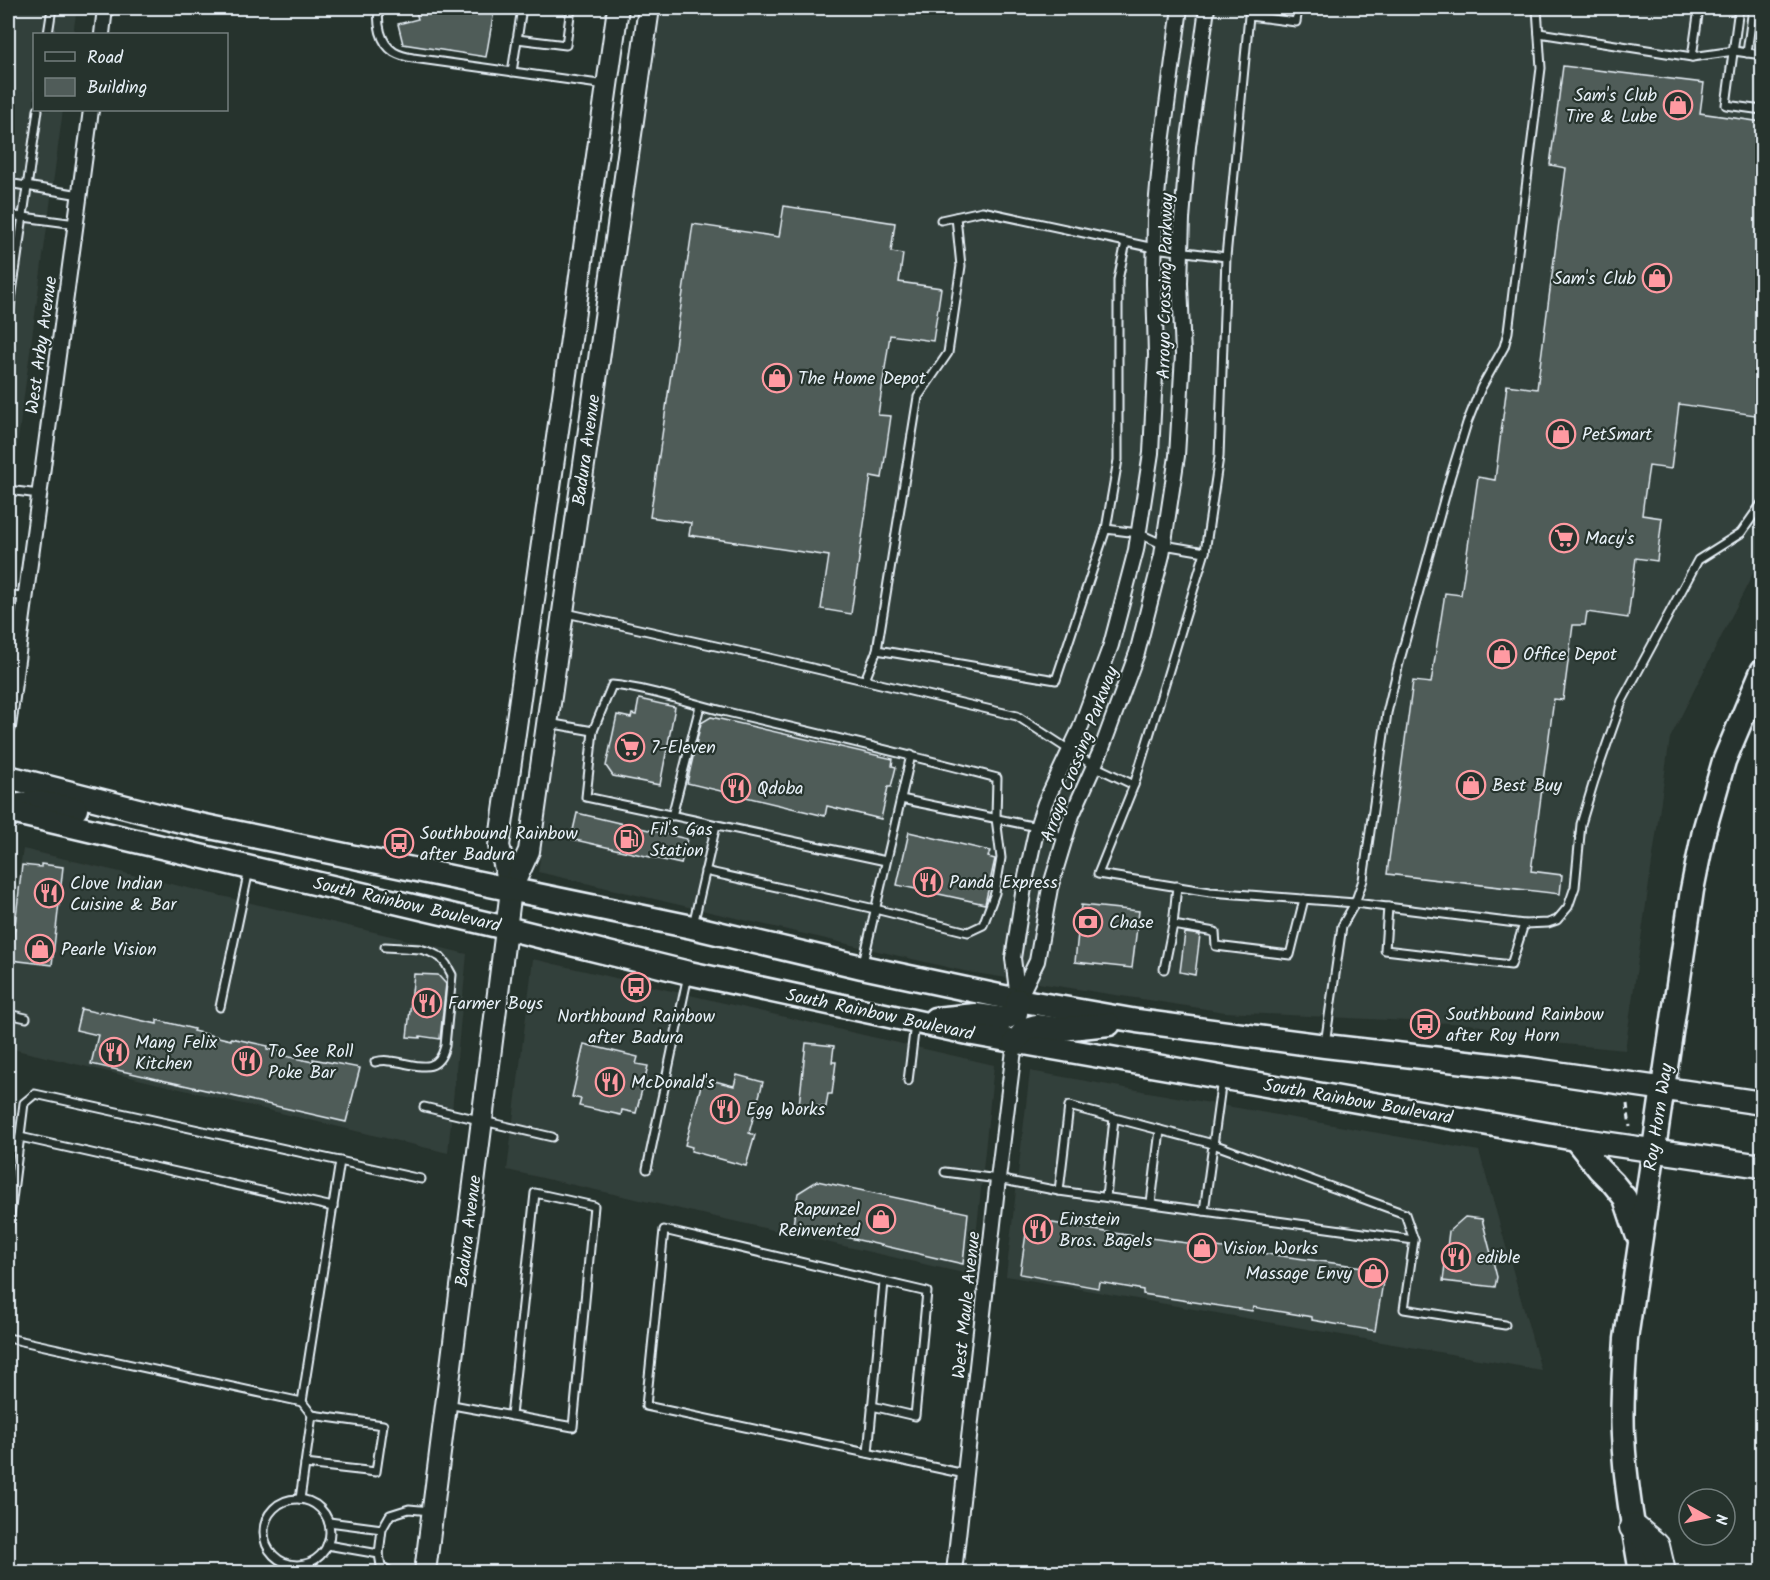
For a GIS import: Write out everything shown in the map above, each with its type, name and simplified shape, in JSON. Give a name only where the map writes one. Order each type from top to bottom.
[{"type":"highway","points":[[1633,1527],[1656,1546],[1662,1572]]},
{"type":"main road","name":"Badura Avenue","points":[[511,890],[499,846],[618,8]]},
{"type":"main road","name":"Badura Avenue","points":[[425,1572],[511,890],[530,851],[649,8]]},
{"type":"main road","points":[[533,607],[563,612]]},
{"type":"main road","name":"Roy Horn Way","points":[[1641,1572],[1633,1527],[1623,1434],[1626,1339],[1639,1240],[1690,901],[1704,831],[1724,761],[1762,671]]},
{"type":"main road","name":"South Rainbow Boulevard","points":[[8,777],[192,824],[693,927],[862,967],[1018,1000],[1137,1021],[1325,1046],[1528,1069],[1762,1103]]},
{"type":"main road","points":[[8,809],[37,802],[88,812],[146,812]]},
{"type":"main road","name":"South Rainbow Boulevard","points":[[8,809],[689,974],[1015,1042],[1575,1139],[1762,1166]]},
{"type":"main road","points":[[915,1021],[976,1015],[1004,1019],[1016,1013],[1018,1000]]},
{"type":"main road","points":[[1015,1042],[1026,1029],[1036,1026],[1061,1029],[1137,1021]]},
{"type":"main road","points":[[1575,1139],[1625,1198],[1639,1240]]},
{"type":"street","points":[[102,33],[105,8]]},
{"type":"street","name":"Arroyo Crossing Parkway","points":[[1018,1000],[1013,958],[1025,881],[1037,827],[1045,803],[1080,729],[1111,645],[1136,550],[1151,453],[1156,355],[1155,218],[1179,8]]},
{"type":"street","name":"Arroyo Crossing Parkway","points":[[1018,1000],[1037,961],[1050,888],[1072,815],[1102,748],[1137,653],[1164,545],[1177,456],[1183,355],[1182,219],[1188,146],[1206,8]]},
{"type":"street","name":"West Arby Avenue","points":[[8,727],[91,111]]},
{"type":"street","name":"West Maule Avenue","points":[[954,1572],[1015,1042]]},
{"type":"lane","points":[[48,33],[52,8]]},
{"type":"lane","points":[[379,8],[380,36],[394,52],[413,58],[607,86]]},
{"type":"lane","points":[[512,72],[522,8]]},
{"type":"lane","points":[[517,39],[566,45],[572,8]]},
{"type":"lane","points":[[1298,8],[1296,22],[1250,16],[1226,257],[1219,458],[1205,552],[1134,785],[1098,874],[1210,891],[1355,903],[1524,924],[1548,923],[1557,920],[1568,907],[1575,887],[1581,824],[1622,701],[1698,560],[1741,533],[1762,503]]},
{"type":"lane","points":[[1325,1046],[1342,926],[1355,903],[1363,880],[1387,713],[1398,667],[1467,423],[1507,339],[1541,68],[1537,8]]},
{"type":"lane","points":[[1692,57],[1697,8]]},
{"type":"lane","points":[[1739,8],[1726,105],[1762,110]]},
{"type":"lane","points":[[1747,53],[1753,8]]},
{"type":"lane","points":[[1539,33],[1692,57],[1734,51],[1762,55]]},
{"type":"lane","points":[[8,321],[38,111]]},
{"type":"lane","points":[[8,183],[80,195]]},
{"type":"lane","points":[[941,220],[982,211],[1154,248],[1226,257]]},
{"type":"lane","points":[[8,215],[76,224]]},
{"type":"lane","points":[[865,680],[877,650],[918,397],[948,352],[961,266],[956,217]]},
{"type":"lane","points":[[877,650],[1056,680],[1106,529],[1118,460],[1118,280],[1126,242]]},
{"type":"lane","points":[[8,490],[39,494]]},
{"type":"lane","points":[[1106,529],[1138,533],[1164,545],[1205,552]]},
{"type":"lane","points":[[8,594],[25,597]]},
{"type":"lane","points":[[563,612],[1017,716],[1094,766],[1134,785]]},
{"type":"lane","points":[[705,871],[968,932],[983,925],[995,893],[1001,858],[996,818],[997,778],[911,755],[700,706],[634,687],[612,684],[593,731],[586,797],[886,861]]},
{"type":"lane","points":[[672,816],[700,706]]},
{"type":"lane","points":[[548,722],[593,731]]},
{"type":"lane","points":[[862,967],[911,755]]},
{"type":"lane","points":[[901,799],[1037,827],[1065,838]]},
{"type":"lane","points":[[693,927],[716,825]]},
{"type":"lane","points":[[220,1007],[249,868]]},
{"type":"lane","points":[[1164,969],[1173,925],[1177,886]]},
{"type":"lane","points":[[1173,925],[1215,932],[1216,946],[1290,956],[1304,899]]},
{"type":"lane","points":[[1388,907],[1385,950],[1511,965],[1524,924]]},
{"type":"lane","points":[[375,1062],[389,1060],[425,1067],[438,1062],[445,1046],[452,975],[440,957],[430,952],[385,946]]},
{"type":"lane","points":[[647,1169],[689,974]]},
{"type":"lane","points":[[8,1014],[26,1018]]},
{"type":"lane","points":[[909,1081],[915,1021]]},
{"type":"lane","points":[[1204,1211],[1222,1077]]},
{"type":"lane","points":[[8,1232],[24,1102],[35,1094],[421,1179]]},
{"type":"lane","points":[[1059,1191],[1069,1106],[1213,1144],[1405,1214],[1414,1240],[1404,1309],[1505,1325]]},
{"type":"lane","points":[[424,1107],[552,1137]]},
{"type":"lane","points":[[1106,1197],[1114,1118]]},
{"type":"lane","points":[[1150,1203],[1160,1130]]},
{"type":"lane","points":[[20,1137],[333,1207]]},
{"type":"lane","points":[[302,1402],[340,1161]]},
{"type":"lane","points":[[945,1172],[998,1179],[1059,1191],[1414,1240]]},
{"type":"lane","points":[[447,1404],[511,1416],[573,1426],[594,1206],[535,1193],[511,1416]]},
{"type":"lane","points":[[872,1406],[915,1416],[927,1292],[664,1230],[646,1406],[965,1474]]},
{"type":"lane","points":[[868,1453],[884,1282]]},
{"type":"lane","points":[[8,1338],[302,1402],[312,1416],[300,1498]]},
{"type":"lane","points":[[305,1464],[376,1472],[383,1425],[312,1416]]},
{"type":"lane","points":[[300,1498],[310,1501],[318,1507],[329,1522],[330,1535],[322,1554],[293,1569],[275,1557],[264,1540],[266,1519],[280,1503],[290,1499],[300,1498]]},
{"type":"lane","points":[[391,1572],[381,1566],[379,1554],[382,1529],[390,1515],[409,1509],[433,1511]]},
{"type":"lane","points":[[329,1522],[382,1529]]},
{"type":"lane","points":[[327,1545],[379,1554]]},
{"type":"path","points":[[1627,1099],[1630,1131]]},
{"type":"shaded area","points":[[8,8],[77,8],[73,33],[33,33],[33,111],[63,111],[8,513]]},
{"type":"shaded area","points":[[661,8],[1762,8],[1762,556],[1670,738],[1625,1050],[1533,1041],[1492,1028],[1469,1024],[1225,1012],[968,972],[538,872]]},
{"type":"shaded area","points":[[23,849],[467,954],[448,1153],[8,1048],[8,941]]},
{"type":"shaded area","points":[[533,959],[994,1065],[972,1275],[507,1170]]},
{"type":"shaded area","points":[[1030,1071],[1479,1151],[1541,1370],[1006,1276]]},
{"type":"building","points":[[415,8],[477,8],[494,11],[486,57],[403,44],[398,24],[418,19]]},
{"type":"building","points":[[1759,8],[1762,8],[1762,24],[1757,23]]},
{"type":"building","points":[[1563,66],[1704,83],[1700,113],[1762,122],[1762,416],[1679,404],[1671,469],[1649,466],[1644,499],[1642,515],[1662,518],[1657,561],[1636,558],[1628,618],[1587,612],[1585,625],[1573,625],[1563,700],[1554,699],[1531,871],[1562,875],[1560,894],[1387,874],[1413,681],[1431,683],[1445,593],[1461,595],[1478,477],[1495,480],[1507,385],[1537,389],[1566,168],[1550,165]]},
{"type":"building","name":"The Home Depot","points":[[784,206],[895,223],[891,252],[903,254],[899,282],[941,288],[933,341],[890,335],[878,415],[891,416],[882,478],[871,476],[851,614],[821,609],[829,556],[689,535],[691,523],[650,517],[693,224],[779,237]]},
{"type":"building","points":[[639,699],[675,707],[660,785],[613,776],[606,766],[617,715],[631,718],[632,714],[636,715]]},
{"type":"building","points":[[711,717],[893,759],[892,766],[896,767],[891,787],[888,787],[881,819],[827,806],[825,816],[687,783],[701,723]]},
{"type":"building","points":[[577,813],[687,839],[681,864],[571,839]]},
{"type":"building","points":[[909,832],[990,851],[988,857],[995,859],[985,904],[897,885]]},
{"type":"building","points":[[41,864],[63,867],[52,965],[11,960],[22,865],[41,867]]},
{"type":"building","points":[[1081,905],[1139,911],[1132,968],[1075,962]]},
{"type":"building","points":[[1185,933],[1200,935],[1195,975],[1180,972]]},
{"type":"building","name":"Farmer Boys","points":[[414,974],[438,975],[446,984],[440,1039],[407,1037]]},
{"type":"building","points":[[81,1009],[157,1024],[157,1020],[231,1040],[231,1038],[268,1046],[267,1049],[286,1053],[285,1056],[360,1068],[346,1122],[91,1064],[98,1035],[76,1030]]},
{"type":"building","points":[[806,1043],[834,1046],[832,1062],[836,1062],[832,1094],[828,1094],[826,1107],[799,1105]]},
{"type":"building","name":"McDonald's","points":[[584,1044],[638,1057],[636,1064],[648,1066],[636,1113],[622,1110],[621,1115],[579,1106],[581,1099],[572,1097]]},
{"type":"building","name":"Egg Works","points":[[737,1075],[763,1082],[749,1133],[755,1135],[746,1166],[691,1151],[692,1147],[685,1145],[703,1078],[734,1086]]},
{"type":"building","name":"Rapunzel Reinvented","points":[[817,1181],[968,1213],[963,1264],[793,1225],[798,1193]]},
{"type":"building","points":[[1465,1217],[1482,1219],[1497,1277],[1495,1287],[1443,1281],[1449,1231]]},
{"type":"building","points":[[1041,1221],[1385,1270],[1375,1331],[1253,1307],[1252,1311],[1143,1294],[1143,1290],[1099,1282],[1098,1288],[1020,1274],[1026,1234]]},
{"type":"place","name":"Sam's Club Tire & Lube","points":[[1678,105]]},
{"type":"place","name":"Sam's Club","points":[[1657,278]]},
{"type":"place","name":"The Home Depot","points":[[777,378]]},
{"type":"place","name":"PetSmart","points":[[1561,434]]},
{"type":"place","name":"Macy's","points":[[1564,538]]},
{"type":"place","name":"Office Depot","points":[[1502,654]]},
{"type":"place","name":"7-Eleven","points":[[630,747]]},
{"type":"place","name":"Best Buy","points":[[1471,785]]},
{"type":"place","name":"Qdoba","points":[[736,788]]},
{"type":"place","name":"Fil's Gas Station","points":[[629,839]]},
{"type":"place","name":"Southbound Rainbow after Badura","points":[[399,843]]},
{"type":"place","name":"Panda Express","points":[[928,882]]},
{"type":"place","name":"Clove Indian Cuisine & Bar","points":[[49,893]]},
{"type":"place","name":"Chase","points":[[1088,922]]},
{"type":"place","name":"Pearle Vision","points":[[40,949]]},
{"type":"place","name":"Northbound Rainbow after Badura","points":[[636,987]]},
{"type":"place","name":"Farmer Boys","points":[[427,1003]]},
{"type":"place","name":"Southbound Rainbow after Roy Horn","points":[[1425,1024]]},
{"type":"place","name":"Mang Felix Kitchen","points":[[114,1052]]},
{"type":"place","name":"To See Roll Poke Bar","points":[[247,1061]]},
{"type":"place","name":"McDonald's","points":[[610,1082]]},
{"type":"place","name":"Egg Works","points":[[725,1109]]},
{"type":"place","name":"Rapunzel Reinvented","points":[[881,1219]]},
{"type":"place","name":"Einstein Bros. Bagels","points":[[1038,1229]]},
{"type":"place","name":"Vision Works","points":[[1202,1248]]},
{"type":"place","name":"edible","points":[[1456,1257]]},
{"type":"place","name":"Massage Envy","points":[[1373,1273]]}]
